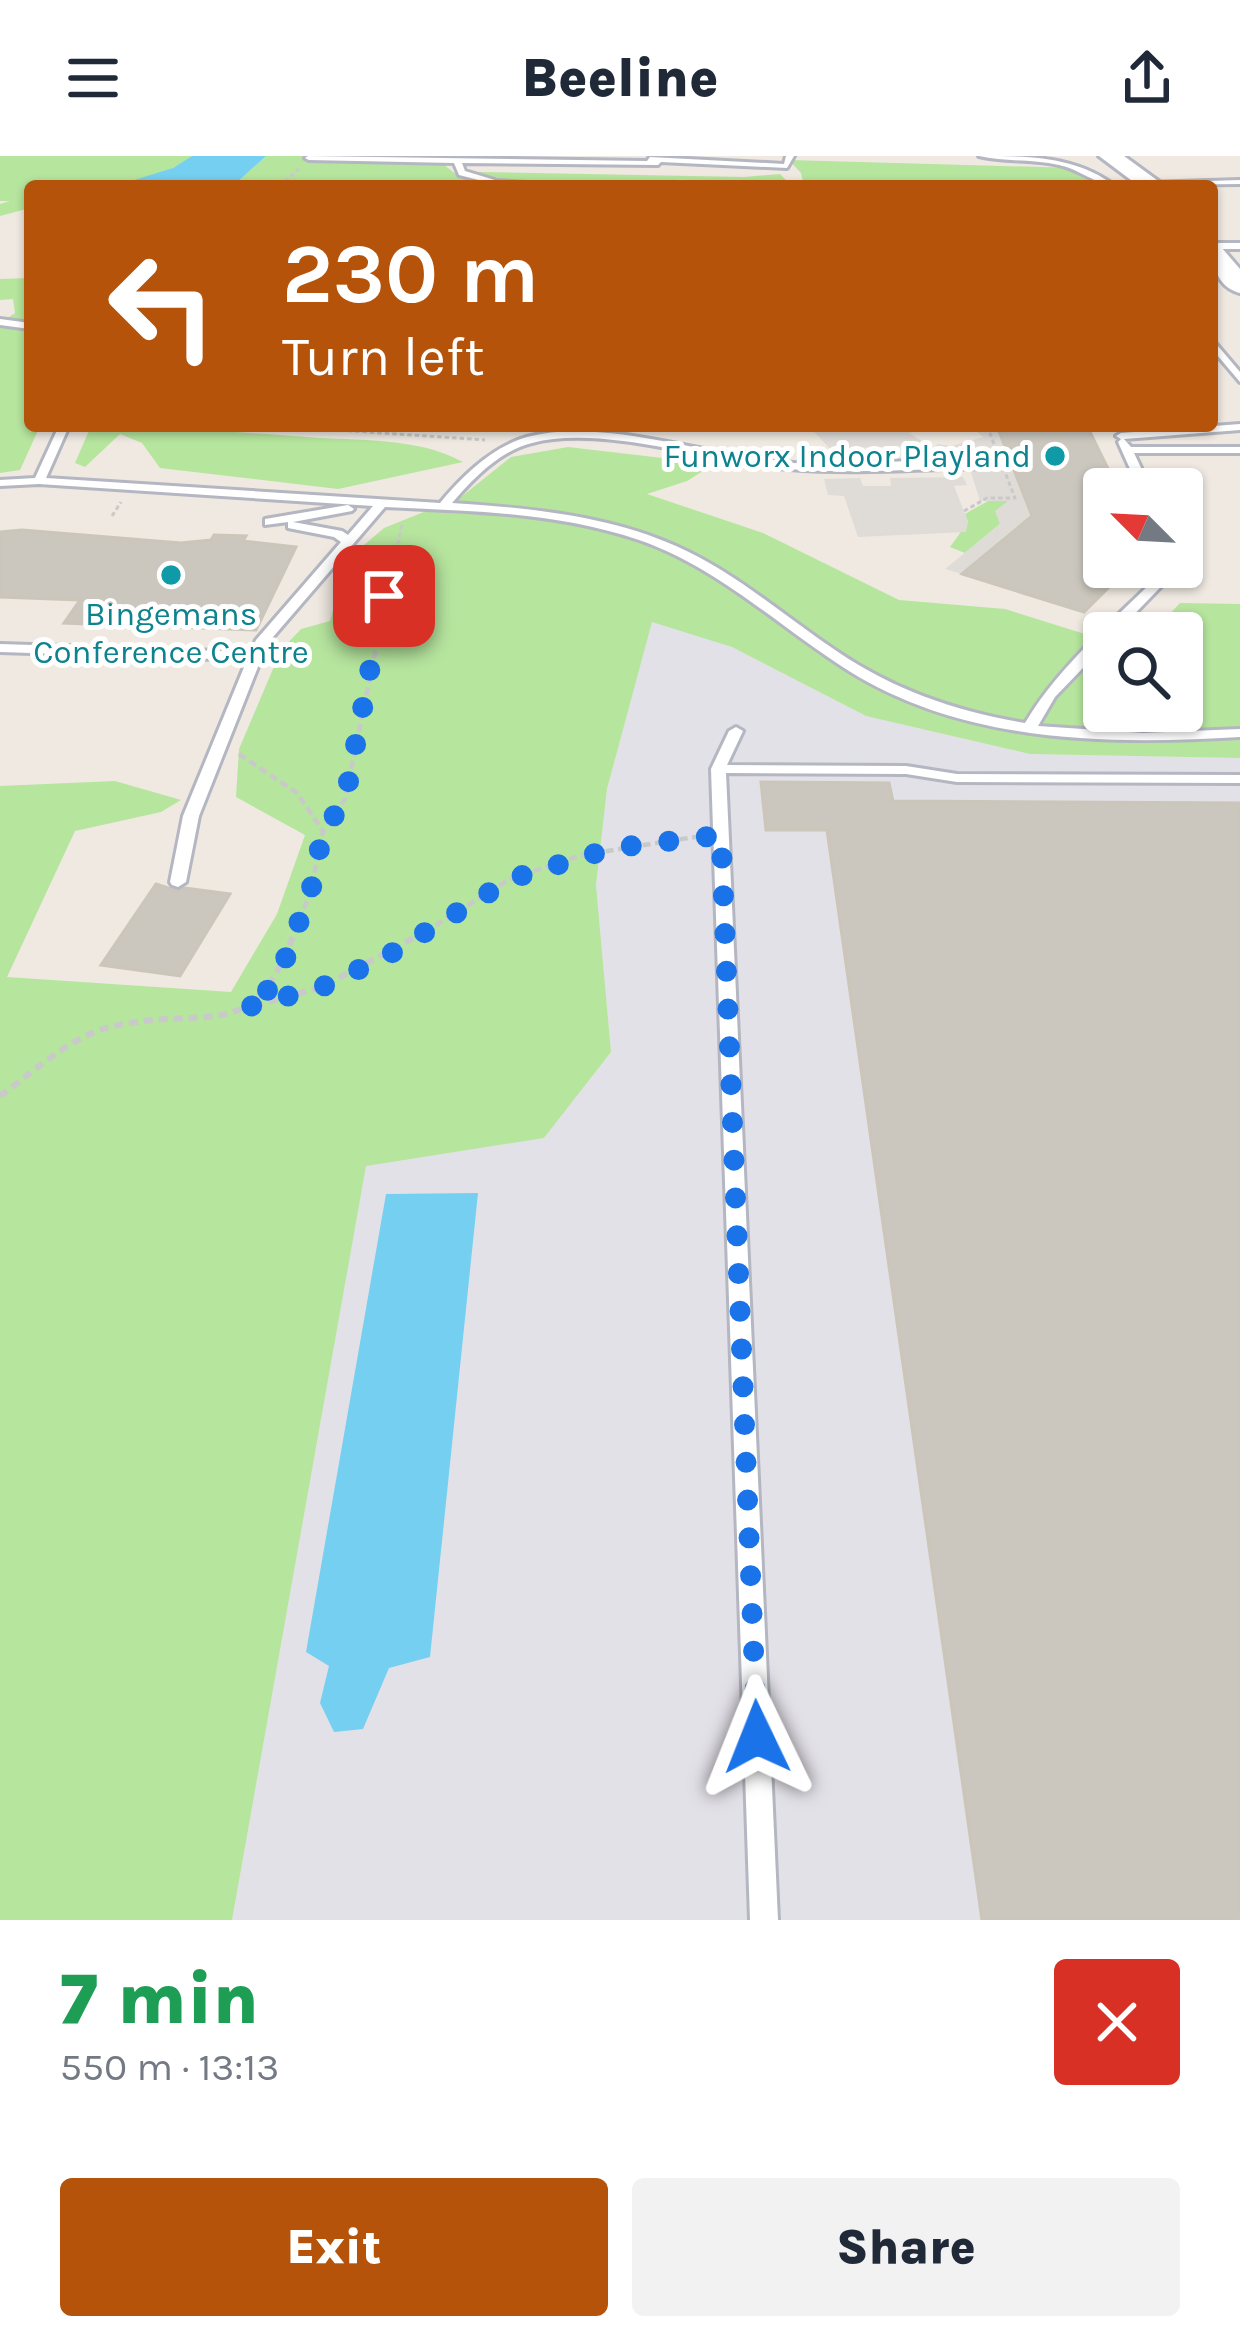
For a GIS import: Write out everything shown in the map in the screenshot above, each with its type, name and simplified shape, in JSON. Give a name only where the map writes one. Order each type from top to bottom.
[{"type":"main road","points":[[1112,158],[1147,180]]},
{"type":"main road","points":[[1218,257],[1240,285]]},
{"type":"lane","points":[[640,156],[658,163]]},
{"type":"lane","points":[[702,156],[710,164]]},
{"type":"lane","points":[[776,156],[789,161],[797,178]]},
{"type":"lane","points":[[983,156],[1054,163],[1103,180]]},
{"type":"lane","points":[[1112,158],[1160,156]]},
{"type":"lane","points":[[309,158],[789,161]]},
{"type":"lane","points":[[457,161],[462,173],[487,180]]},
{"type":"lane","points":[[1218,350],[1240,379]]},
{"type":"lane","points":[[39,481],[61,432]]},
{"type":"lane","points":[[445,504],[468,476],[525,442],[567,432]]},
{"type":"lane","points":[[577,432],[788,466],[983,465]]},
{"type":"lane","points":[[1122,437],[1181,432]]},
{"type":"lane","points":[[1122,437],[1240,450]]},
{"type":"lane","points":[[1122,437],[1136,468]]},
{"type":"lane","points":[[0,483],[39,481],[530,511],[649,539],[690,559],[861,672],[920,698],[1029,729],[1150,740],[1240,734]]},
{"type":"lane","points":[[350,543],[320,528],[269,522],[382,503]]},
{"type":"lane","points":[[178,882],[191,816],[260,643],[382,503]]},
{"type":"lane","points":[[1130,612],[1154,588]]},
{"type":"lane","points":[[0,648],[256,656]]},
{"type":"lane","points":[[1029,729],[1049,695],[1083,660]]},
{"type":"lane","points":[[736,731],[718,769],[764,1920]]},
{"type":"lane","points":[[718,769],[906,770],[957,778],[1240,779]]},
{"type":"path","points":[[285,180],[309,158]]},
{"type":"path","points":[[372,432],[525,442]]},
{"type":"path","points":[[244,1008],[262,997],[279,976],[311,890],[323,832],[345,800],[392,556],[404,526],[382,503]]},
{"type":"path","points":[[223,744],[296,793],[323,832]]},
{"type":"path","points":[[0,1096],[64,1050],[107,1027],[231,1013],[284,1000],[344,977],[387,956],[511,879],[582,855],[644,842],[721,835]]},
{"type":"shaded area","points":[[814,432],[914,432],[909,433],[928,445],[830,449]]},
{"type":"shaded area","points":[[978,432],[999,432],[1029,519],[962,574],[945,569],[1000,524],[995,511],[1008,501],[980,501],[969,466],[993,467],[990,456],[940,461],[931,450],[938,444],[951,446],[983,437]]},
{"type":"shaded area","points":[[963,477],[967,485],[954,486],[968,522],[966,532],[858,537],[844,496],[828,495],[824,479],[860,478],[863,486],[891,486],[890,478]]},
{"type":"shaded area","points":[[652,621],[732,647],[866,716],[1030,754],[1240,758],[1240,1920],[232,1920],[366,1165],[544,1138],[611,1052],[596,885],[607,789]]},
{"type":"green space","points":[[0,156],[192,156],[138,180],[24,180],[24,210],[0,216],[0,204],[10,201],[0,201]]},
{"type":"green space","points":[[266,156],[352,156],[352,163],[443,164],[468,180],[240,180]]},
{"type":"green space","points":[[789,160],[1074,168],[1106,180],[803,180]]},
{"type":"green space","points":[[477,172],[780,174],[786,180],[515,180]]},
{"type":"green space","points":[[24,278],[24,432],[37,432],[20,470],[0,473],[0,323],[15,313],[13,299],[0,300],[0,279]]},
{"type":"green space","points":[[88,432],[233,432],[387,442],[427,448],[463,462],[338,489],[160,468],[142,443],[120,434],[85,467],[75,463]]},
{"type":"green space","points":[[568,447],[714,464],[687,481],[647,494],[763,533],[899,600],[1005,609],[1083,633],[1083,732],[1203,732],[1203,612],[1172,612],[1180,603],[1240,604],[1240,758],[1030,754],[866,716],[732,647],[652,622],[607,789],[596,885],[611,1052],[544,1138],[366,1166],[232,1920],[0,1920],[0,786],[115,781],[181,800],[161,812],[75,831],[7,977],[231,992],[277,914],[305,835],[236,797],[239,749],[281,650],[301,629],[330,621],[340,585],[364,545],[384,528],[461,497],[511,457]]},
{"type":"green space","points":[[988,501],[1008,501],[1001,523],[965,553],[950,547],[968,522],[965,514]]},
{"type":"water","points":[[192,156],[266,156],[240,180],[134,180],[173,168]]},
{"type":"water","points":[[478,1193],[430,1657],[389,1668],[363,1729],[334,1732],[320,1703],[329,1666],[306,1652],[386,1194]]},
{"type":"building","points":[[999,432],[1090,432],[1108,468],[1083,468],[1083,588],[1108,588],[1084,612],[962,574],[1032,516]]},
{"type":"building","name":"Bingemans Conference Centre","points":[[0,532],[181,543],[211,540],[214,535],[246,536],[243,541],[296,547],[256,630],[64,623],[80,600],[0,597]]},
{"type":"building","points":[[761,782],[889,783],[893,801],[1240,803],[1240,1920],[982,1920],[827,830],[766,830]]},
{"type":"building","points":[[156,884],[177,891],[230,894],[180,976],[101,965]]},
{"type":"place","name":"Funworx Indoor Playland","points":[[1055,456]]},
{"type":"place","name":"Bingemans Conference Centre","points":[[171,575]]},
{"type":"route","points":[[384,596],[345,800],[323,832],[311,890],[279,976],[262,997],[244,1008],[322,987],[387,956],[511,879],[613,848],[721,835],[757,1737]]}]
